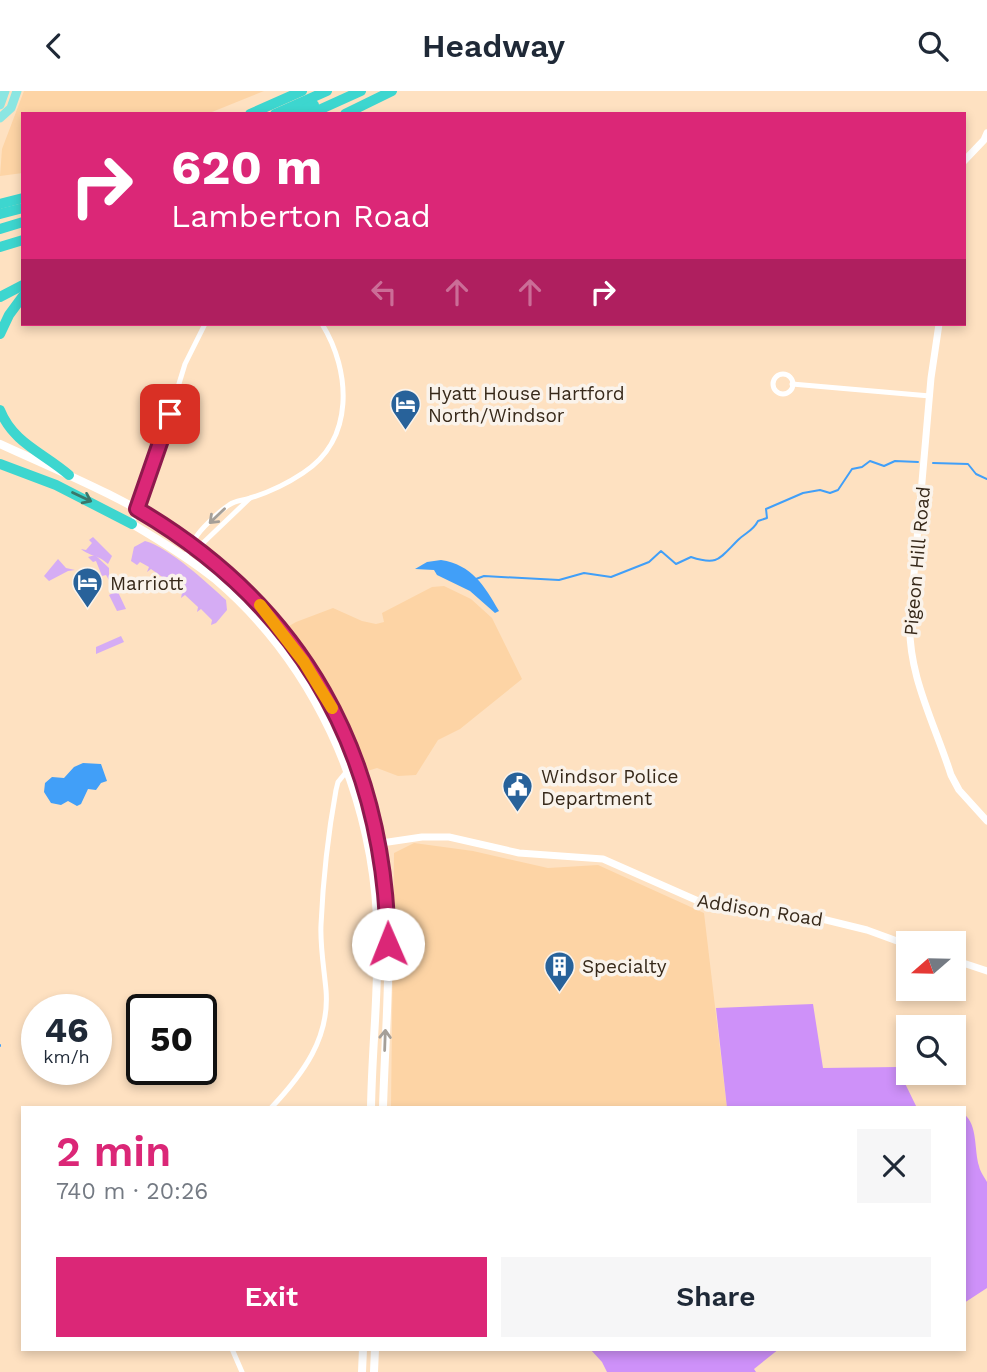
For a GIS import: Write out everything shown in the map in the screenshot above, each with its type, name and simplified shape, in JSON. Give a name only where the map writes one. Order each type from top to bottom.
[{"type":"highway","points":[[255,112],[302,91]]},
{"type":"highway","points":[[280,112],[327,91]]},
{"type":"highway","points":[[299,112],[346,91]]},
{"type":"highway","points":[[314,112],[361,91]]},
{"type":"highway","points":[[325,112],[369,91]]},
{"type":"highway","points":[[349,112],[393,91]]},
{"type":"highway","points":[[0,204],[21,199]]},
{"type":"highway","points":[[0,214],[21,209]]},
{"type":"highway","points":[[0,221],[21,216]]},
{"type":"highway","points":[[0,229],[21,223]]},
{"type":"highway","points":[[0,236],[21,231]]},
{"type":"highway","points":[[0,247],[21,241]]},
{"type":"highway","points":[[0,297],[21,286]]},
{"type":"highway","points":[[0,334],[21,299]]},
{"type":"highway","points":[[0,409],[16,437],[69,475]]},
{"type":"highway","points":[[0,464],[66,489],[132,524]]},
{"type":"main road","points":[[0,105],[5,91]]},
{"type":"main road","points":[[0,118],[11,108],[17,91]]},
{"type":"main road","points":[[0,444],[137,509],[194,545],[267,613],[292,644],[329,701],[359,767],[380,843],[386,887],[388,932],[383,1106]]},
{"type":"main road","points":[[132,524],[185,557],[239,602],[283,653],[318,707],[347,771],[368,845],[377,920],[371,1106]]},
{"type":"main road","points":[[283,653],[292,644]]},
{"type":"main road","points":[[318,707],[329,701]]},
{"type":"main road","points":[[372,1088],[384,1089]]},
{"type":"main road","points":[[362,1372],[363,1351]]},
{"type":"main road","points":[[374,1372],[375,1351]]},
{"type":"street","points":[[966,159],[987,133]]},
{"type":"street","points":[[132,524],[185,364],[204,326]]},
{"type":"street","points":[[185,557],[197,536],[228,506],[303,474],[323,457],[338,430],[343,407],[342,381],[332,344],[323,326]]},
{"type":"street","name":"Pigeon Hill Road","points":[[939,326],[909,620],[910,655],[951,775],[959,790],[987,821]]},
{"type":"street","points":[[792,384],[930,396]]},
{"type":"street","points":[[273,1106],[307,1065],[326,1016],[321,926],[334,800],[338,782],[347,771]]},
{"type":"street","name":"Addison Road","points":[[368,845],[422,837],[449,837],[522,853],[603,859],[705,904],[818,918],[857,927],[896,941]]},
{"type":"street","points":[[966,964],[987,971]]},
{"type":"street","points":[[233,1351],[242,1372]]},
{"type":"shaded area","points":[[24,91],[264,91],[212,112],[21,112],[21,173],[0,176],[2,149]]},
{"type":"shaded area","points":[[93,537],[112,556],[108,564],[81,549],[86,550]]},
{"type":"shaded area","points":[[145,541],[176,558],[226,600],[227,610],[216,623],[211,625],[212,620],[201,609],[197,612],[198,607],[185,595],[181,598],[182,593],[168,581],[164,584],[165,579],[151,569],[147,572],[149,567],[131,561],[134,547]]},
{"type":"shaded area","points":[[95,555],[109,568],[109,580],[106,575],[102,576],[96,561],[93,562],[88,557]]},
{"type":"shaded area","points":[[58,559],[66,568],[75,570],[49,581],[44,576]]},
{"type":"shaded area","points":[[444,586],[471,599],[492,618],[522,679],[460,729],[438,740],[416,775],[398,776],[377,768],[364,772],[353,738],[334,701],[307,656],[284,629],[333,608],[362,621],[376,624],[384,622],[382,613],[432,587]]},
{"type":"shaded area","points":[[112,587],[118,592],[126,609],[117,611],[109,595],[113,593]]},
{"type":"shaded area","points":[[121,636],[124,642],[96,654],[96,647]]},
{"type":"shaded area","points":[[414,843],[473,851],[548,868],[598,865],[704,913],[727,1106],[391,1106],[394,853]]},
{"type":"shaded area","points":[[813,1004],[823,1068],[896,1067],[896,1085],[906,1085],[916,1106],[727,1106],[716,1008]]},
{"type":"shaded area","points":[[966,1116],[972,1125],[977,1160],[987,1182],[987,1288],[966,1302]]},
{"type":"shaded area","points":[[592,1351],[776,1351],[754,1369],[756,1372],[607,1372]]},
{"type":"water","points":[[441,560],[469,571],[499,611],[495,613],[470,591],[437,575],[434,570],[415,569],[427,562]]},
{"type":"water","points":[[83,763],[101,764],[107,781],[101,783],[96,790],[88,789],[81,804],[77,806],[68,801],[61,805],[51,803],[44,792],[45,783],[52,777],[64,778],[74,767]]},
{"type":"waterway","points":[[476,579],[484,576],[559,580],[584,573],[611,577],[649,562],[661,551],[676,564],[691,557],[713,561],[722,556],[758,521],[767,518],[766,509],[803,493],[820,490],[830,493],[838,490],[852,469],[862,467],[870,461],[884,466],[895,461],[918,462]]},
{"type":"waterway","points":[[933,463],[968,464],[976,474],[987,479]]},
{"type":"slow traffic","points":[[260,605],[304,662],[332,708]]},
{"type":"place","name":"Hyatt House Hartford North/Windsor","points":[[405,431]]},
{"type":"place","name":"Marriott","points":[[87,610]]},
{"type":"place","name":"Windsor Police Department","points":[[518,814]]},
{"type":"place","name":"Specialty","points":[[559,993]]},
{"type":"route","points":[[170,414],[137,509],[194,545],[241,586],[280,628],[320,685],[348,741],[374,816],[386,887],[388,944]]}]
